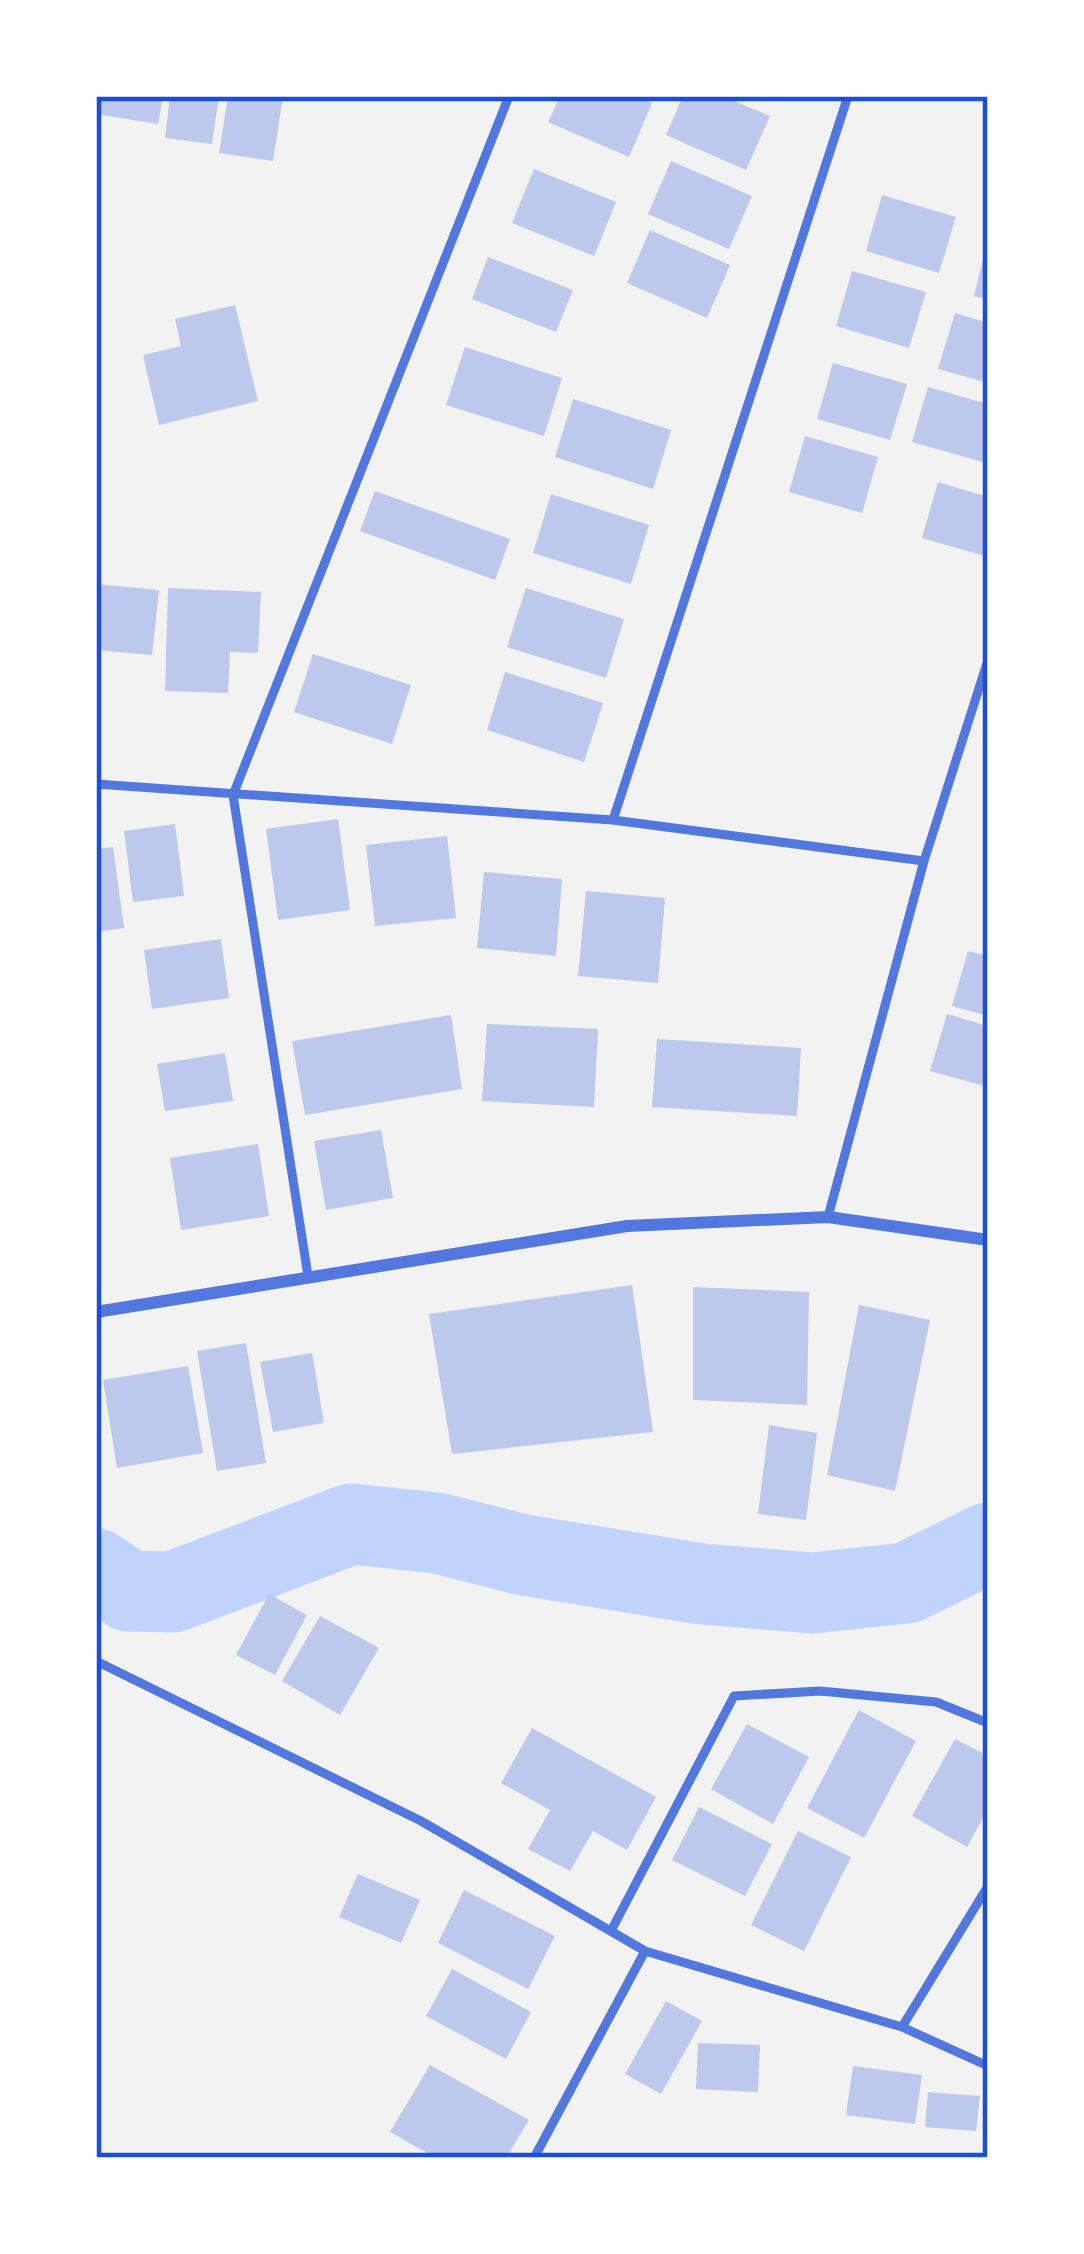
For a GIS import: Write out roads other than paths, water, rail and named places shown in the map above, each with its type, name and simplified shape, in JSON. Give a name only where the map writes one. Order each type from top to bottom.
[{"type":"street","points":[[96,1312],[627,1226],[828,1217],[988,1240]]},
{"type":"lane","points":[[308,1276],[233,795],[509,96]]},
{"type":"lane","points":[[613,820],[848,96]]},
{"type":"lane","points":[[828,1217],[924,861],[988,660]]},
{"type":"lane","points":[[96,784],[613,820],[924,861]]},
{"type":"lane","points":[[96,1661],[421,1820],[645,1951],[902,2027],[988,2066]]},
{"type":"lane","points":[[611,1931],[734,1696],[820,1691],[936,1702],[988,1723]]},
{"type":"lane","points":[[902,2027],[988,1886]]},
{"type":"lane","points":[[534,2158],[645,1951]]},
{"type":"waterway","points":[[96,1569],[129,1591],[173,1592],[351,1524],[437,1533],[524,1555],[702,1584],[812,1593],[907,1583],[988,1543]]}]
